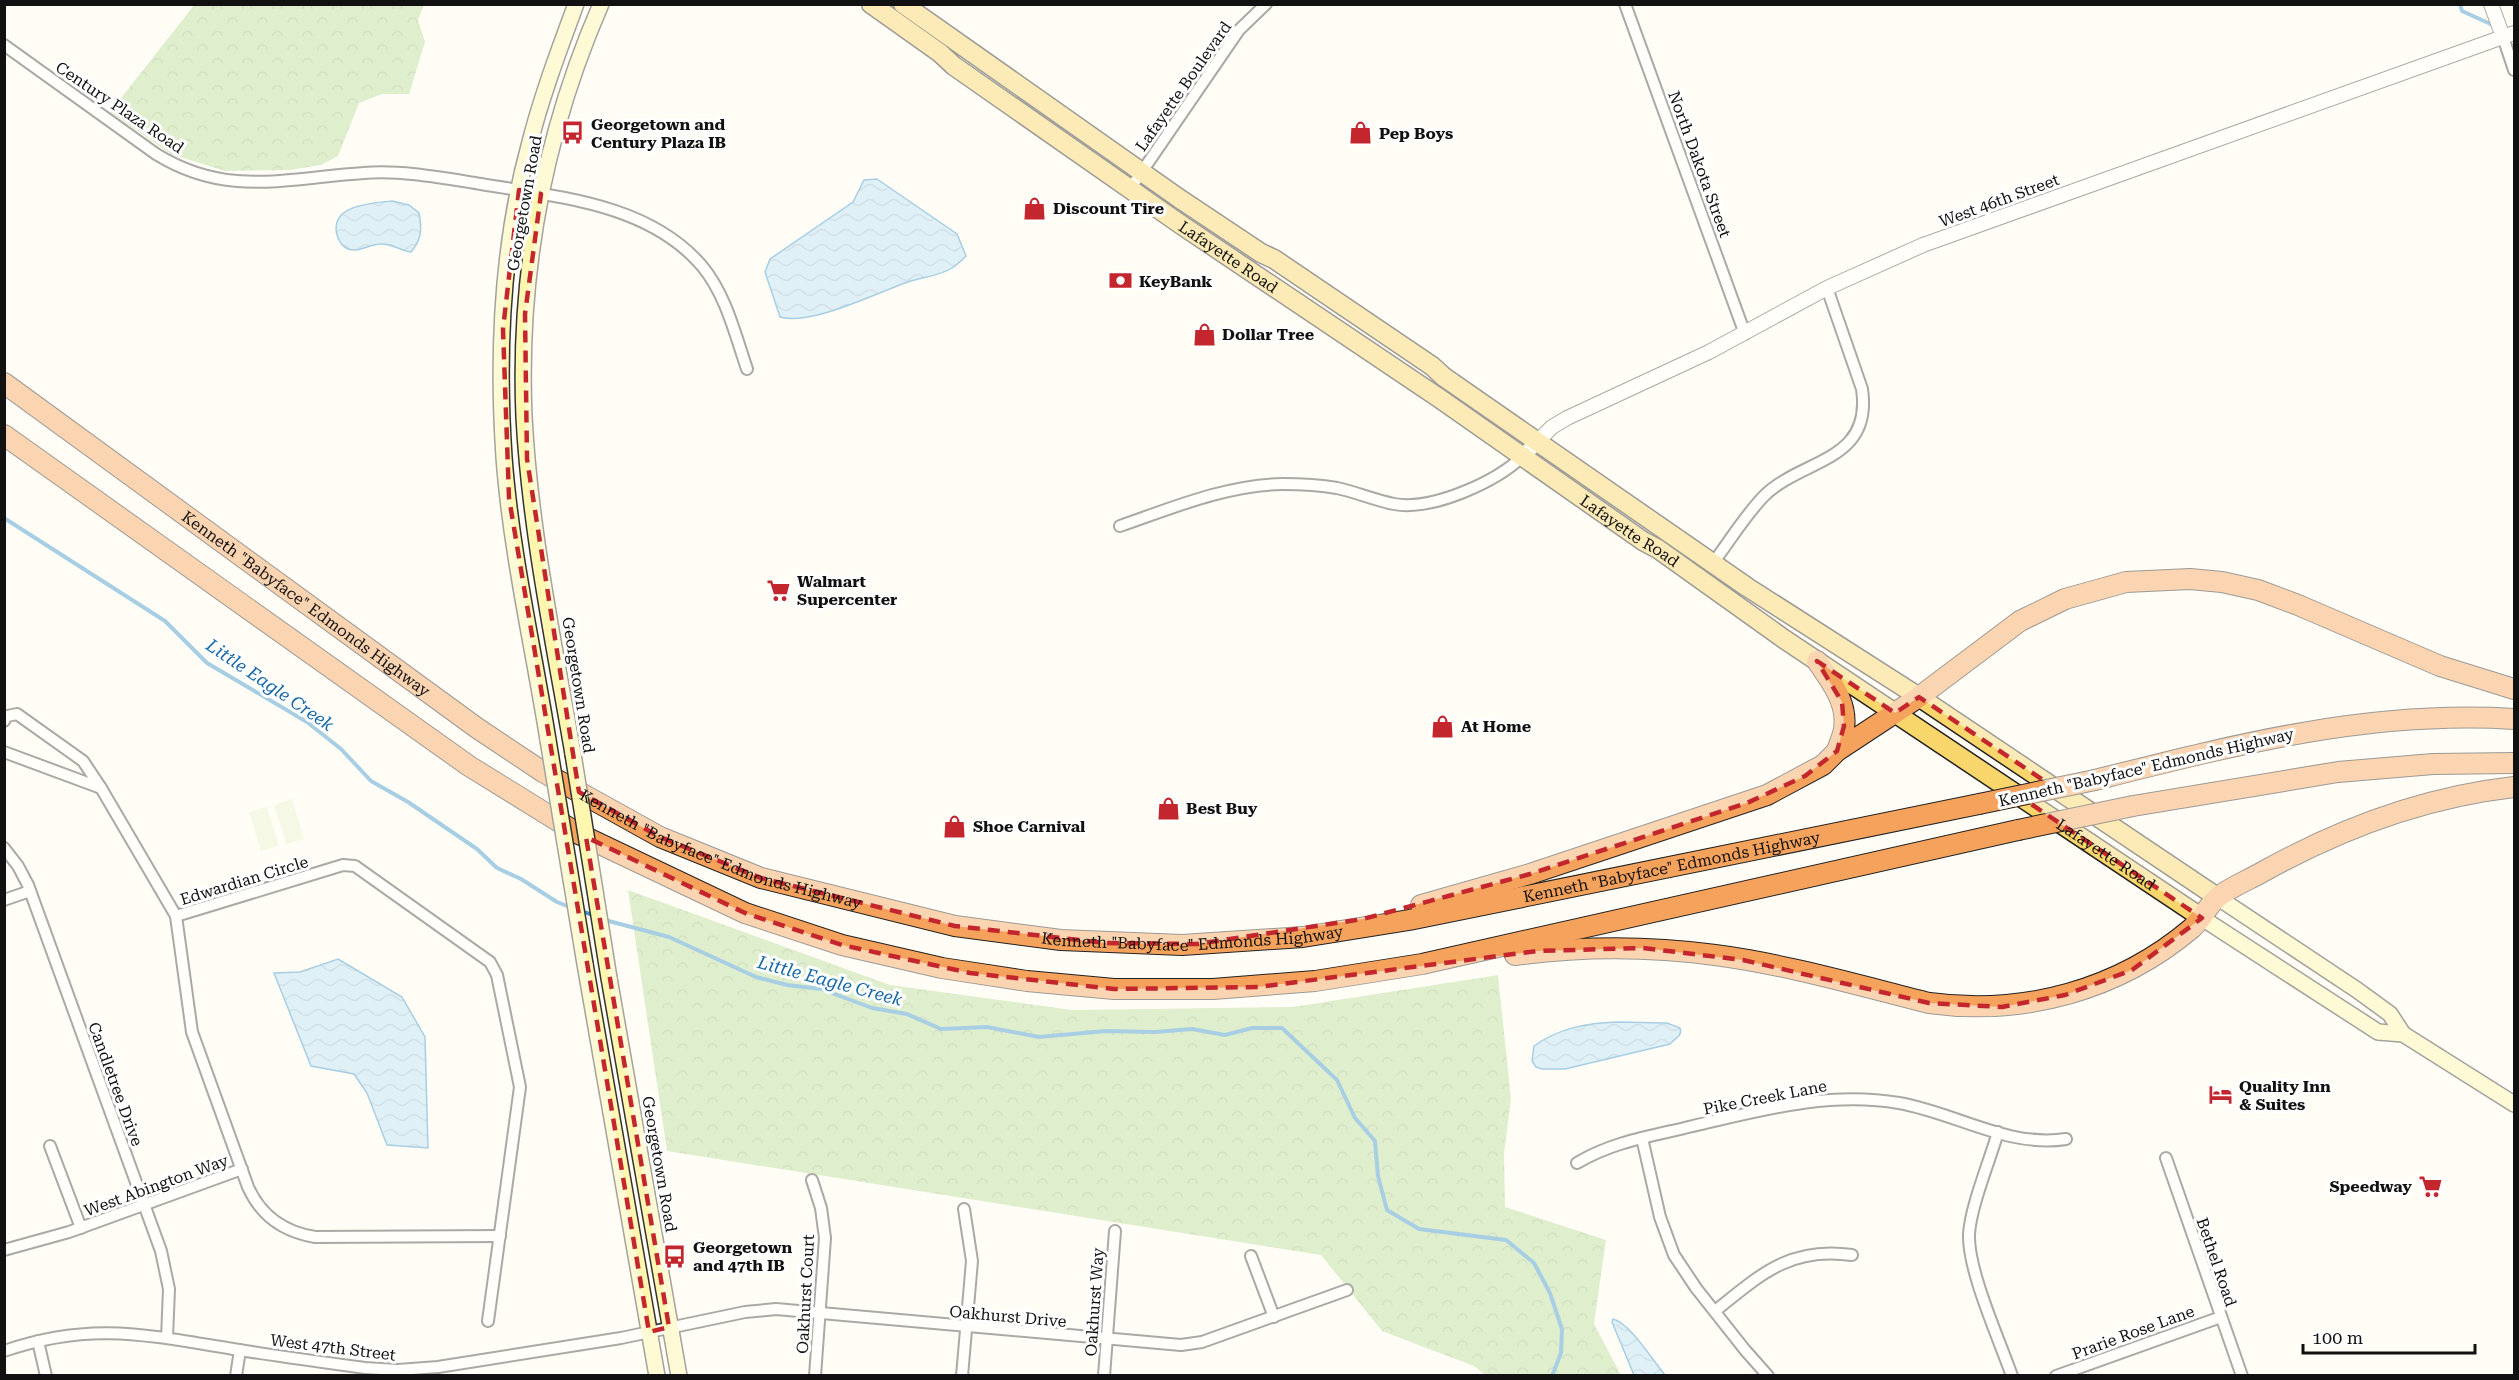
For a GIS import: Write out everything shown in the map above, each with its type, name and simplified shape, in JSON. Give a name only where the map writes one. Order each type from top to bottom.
[{"type":"highway","name":"Kenneth \"Babyface\" Edmonds Highway","points":[[4,383],[477,728],[543,771],[660,837],[761,878],[955,926],[1061,940],[1137,944],[1271,941],[1360,929],[1979,804],[2095,780],[2246,742],[2325,728],[2432,719],[2514,719]]},
{"type":"highway","name":"Kenneth \"Babyface\" Edmonds Highway","points":[[4,435],[469,766],[579,834],[744,913],[812,936],[911,962],[970,973],[1069,986],[1114,989],[1213,989],[1287,984],[1383,971],[2133,806],[2338,772],[2433,764],[2514,763]]},
{"type":"highway","points":[[1197,944],[1312,929],[1385,914],[1470,892],[1767,795],[1823,765],[1837,751],[1918,697],[2007,630],[2050,605],[2090,591],[2126,582],[2190,579],[2222,582],[2268,593],[2440,666],[2514,689]]},
{"type":"highway","points":[[1817,661],[1835,688],[1844,709],[1844,726],[1837,751]]},
{"type":"highway","points":[[1383,971],[1537,951],[1595,947],[1651,948],[1751,961],[1929,1003],[2002,1007],[2065,995],[2132,970],[2172,943],[2202,918],[2217,897],[2318,843],[2372,820],[2443,799],[2514,787]]},
{"type":"main road","name":"Georgetown Road","points":[[576,4],[536,119],[519,190],[504,308],[503,427],[510,508],[585,964],[659,1329],[679,1376]]},
{"type":"main road","name":"Georgetown Road","points":[[601,4],[580,54],[563,104],[541,194],[531,249],[525,314],[524,417],[532,500],[609,978],[659,1329],[657,1376]]},
{"type":"main road","name":"Lafayette Road","points":[[871,4],[940,52],[954,66],[1130,189],[1523,456],[1817,661],[2202,918],[2379,1032],[2403,1034]]},
{"type":"main road","name":"Lafayette Road","points":[[903,4],[1142,172],[1261,253],[1274,259],[1801,623],[1918,697],[2366,996],[2390,1014],[2403,1034],[2514,1104]]},
{"type":"street","name":"Lafayette Boulevard","points":[[1130,189],[1239,30],[1266,4]]},
{"type":"street","name":"North Dakota Street","points":[[1625,4],[1745,334]]},
{"type":"street","points":[[2491,5],[2509,35],[2514,69]]},
{"type":"street","name":"West 46th Street","points":[[1523,456],[1552,428],[1568,418],[1745,334],[1827,288],[1923,245],[2509,35]]},
{"type":"street","name":"Century Plaza Road","points":[[4,45],[156,154],[196,172],[226,180],[260,183],[364,172],[388,172],[519,190],[579,201],[626,215],[681,246],[704,269],[719,292],[747,369]]},
{"type":"street","points":[[1713,563],[1763,497],[1781,483],[1848,445],[1861,425],[1864,405],[1862,389],[1827,288]]},
{"type":"street","points":[[1119,526],[1235,488],[1271,485],[1337,488],[1394,504],[1427,502],[1482,483],[1513,466],[1523,456]]},
{"type":"street","points":[[4,721],[7,716],[17,714],[81,759],[101,788],[176,916]]},
{"type":"street","points":[[4,752],[101,788]]},
{"type":"street","name":"Candletree Drive","points":[[4,848],[18,866],[30,891],[161,1251],[168,1278],[167,1338]]},
{"type":"street","name":"Edwardian Circle","points":[[488,1321],[500,1236],[520,1082],[496,973],[486,958],[355,866],[343,865],[176,916],[192,1032],[251,1192],[262,1210],[280,1225],[299,1234],[321,1237],[500,1236]]},
{"type":"street","points":[[4,900],[30,891]]},
{"type":"street","name":"Pike Creek Lane","points":[[1577,1163],[1610,1146],[1642,1138],[1792,1104],[1841,1098],[1912,1106],[2030,1141],[2066,1139]]},
{"type":"street","points":[[1998,1132],[1972,1216],[1969,1242],[1974,1269],[2012,1376]]},
{"type":"street","points":[[1642,1138],[1660,1217],[1684,1272],[1768,1376]]},
{"type":"street","name":"West Abington Way","points":[[50,1146],[81,1228]]},
{"type":"street","name":"Bethel Road","points":[[2166,1158],[2242,1376]]},
{"type":"street","name":"West Abington Way","points":[[4,1250],[81,1228],[242,1169]]},
{"type":"street","name":"Oakhurst Court","points":[[812,1180],[821,1208],[825,1234],[815,1376]]},
{"type":"street","points":[[962,1376],[968,1328],[972,1261],[971,1238],[964,1209]]},
{"type":"street","name":"Oakhurst Way","points":[[1104,1376],[1115,1231]]},
{"type":"street","points":[[1715,1311],[1763,1273],[1783,1262],[1815,1253],[1852,1255]]},
{"type":"street","points":[[1251,1256],[1274,1317]]},
{"type":"street","name":"Oakhurst Drive","points":[[659,1329],[762,1310],[821,1313],[1181,1346],[1194,1344],[1347,1290]]},
{"type":"street","name":"Prarie Rose Lane","points":[[2056,1376],[2220,1317]]},
{"type":"street","name":"West 47th Street","points":[[4,1351],[74,1333],[106,1332],[167,1338],[365,1368],[408,1372],[659,1329]]},
{"type":"street","points":[[38,1341],[46,1376]]},
{"type":"street","points":[[236,1376],[240,1350]]},
{"type":"highlighted area","points":[[519,190],[541,194],[525,314],[527,459],[579,792],[660,837],[761,878],[955,926],[1106,943],[1197,944],[1363,919],[1530,874],[1747,803],[1805,776],[1837,751],[1844,726],[1842,702],[1817,661],[1895,713],[1919,697],[2055,788],[2019,796],[2202,918],[2132,970],[2065,995],[2002,1007],[1929,1003],[1743,960],[1643,948],[1537,951],[1258,987],[1114,989],[970,973],[842,945],[745,913],[586,837],[669,1327],[649,1332],[509,498],[503,329]]},
{"type":"green space","points":[[195,4],[424,5],[418,20],[425,42],[409,94],[382,94],[359,103],[338,156],[321,165],[289,170],[225,171],[171,154],[110,112]]},
{"type":"green space","points":[[292,799],[304,839],[286,844],[274,805]]},
{"type":"green space","points":[[267,807],[279,846],[261,851],[249,812]]},
{"type":"green space","points":[[628,890],[890,985],[1072,1010],[1293,1007],[1498,975],[1511,1099],[1504,1154],[1505,1207],[1606,1240],[1594,1324],[1621,1375],[1485,1375],[1474,1366],[1382,1331],[1321,1255],[667,1151]]},
{"type":"water","points":[[877,179],[957,234],[966,256],[947,271],[908,282],[826,313],[793,319],[780,317],[765,272],[770,259],[853,202],[864,180]]},
{"type":"water","points":[[392,201],[409,205],[419,213],[420,234],[411,252],[384,244],[352,250],[340,242],[336,225],[339,217],[354,207]]},
{"type":"water","points":[[338,959],[402,997],[425,1037],[428,1148],[387,1145],[367,1093],[354,1074],[311,1066],[274,973],[300,972]]},
{"type":"water","points":[[1617,1022],[1667,1023],[1680,1028],[1680,1033],[1670,1044],[1565,1069],[1542,1069],[1536,1067],[1532,1061],[1534,1046],[1553,1035],[1584,1025]]},
{"type":"water","points":[[1613,1319],[1627,1327],[1665,1375],[1634,1375],[1612,1322]]},
{"type":"waterway","points":[[2460,4],[2462,11],[2495,26]]},
{"type":"waterway","name":"Little Eagle Creek","points":[[4,518],[165,621],[207,663],[307,722],[341,749],[371,781],[408,802],[477,849],[497,868],[572,908]]},
{"type":"waterway","name":"Little Eagle Creek","points":[[579,910],[595,916]]},
{"type":"waterway","name":"Little Eagle Creek","points":[[605,920],[669,937],[756,977],[787,985],[821,989],[872,1008],[907,1014],[941,1029],[987,1027],[1039,1037],[1106,1031],[1155,1032],[1192,1029],[1225,1035],[1252,1028],[1282,1028],[1337,1080],[1355,1118],[1375,1141],[1378,1176],[1387,1210],[1419,1229],[1506,1240],[1534,1263],[1550,1293],[1562,1329],[1561,1353],[1552,1376]]},
{"type":"place","name":"Georgetown and Century Plaza IB","points":[[573,133]]},
{"type":"place","name":"Pep Boys","points":[[1361,133]]},
{"type":"place","name":"Discount Tire","points":[[1035,208]]},
{"type":"place","name":"KeyBank","points":[[1121,281]]},
{"type":"place","name":"Dollar Tree","points":[[1204,334]]},
{"type":"place","name":"Walmart Supercenter","points":[[779,590]]},
{"type":"place","name":"At Home","points":[[1443,726]]},
{"type":"place","name":"Best Buy","points":[[1168,808]]},
{"type":"place","name":"Shoe Carnival","points":[[955,826]]},
{"type":"place","name":"Quality Inn & Suites","points":[[2221,1095]]},
{"type":"place","name":"Speedway","points":[[2430,1186]]},
{"type":"place","name":"Georgetown and 47th IB","points":[[675,1256]]}]
